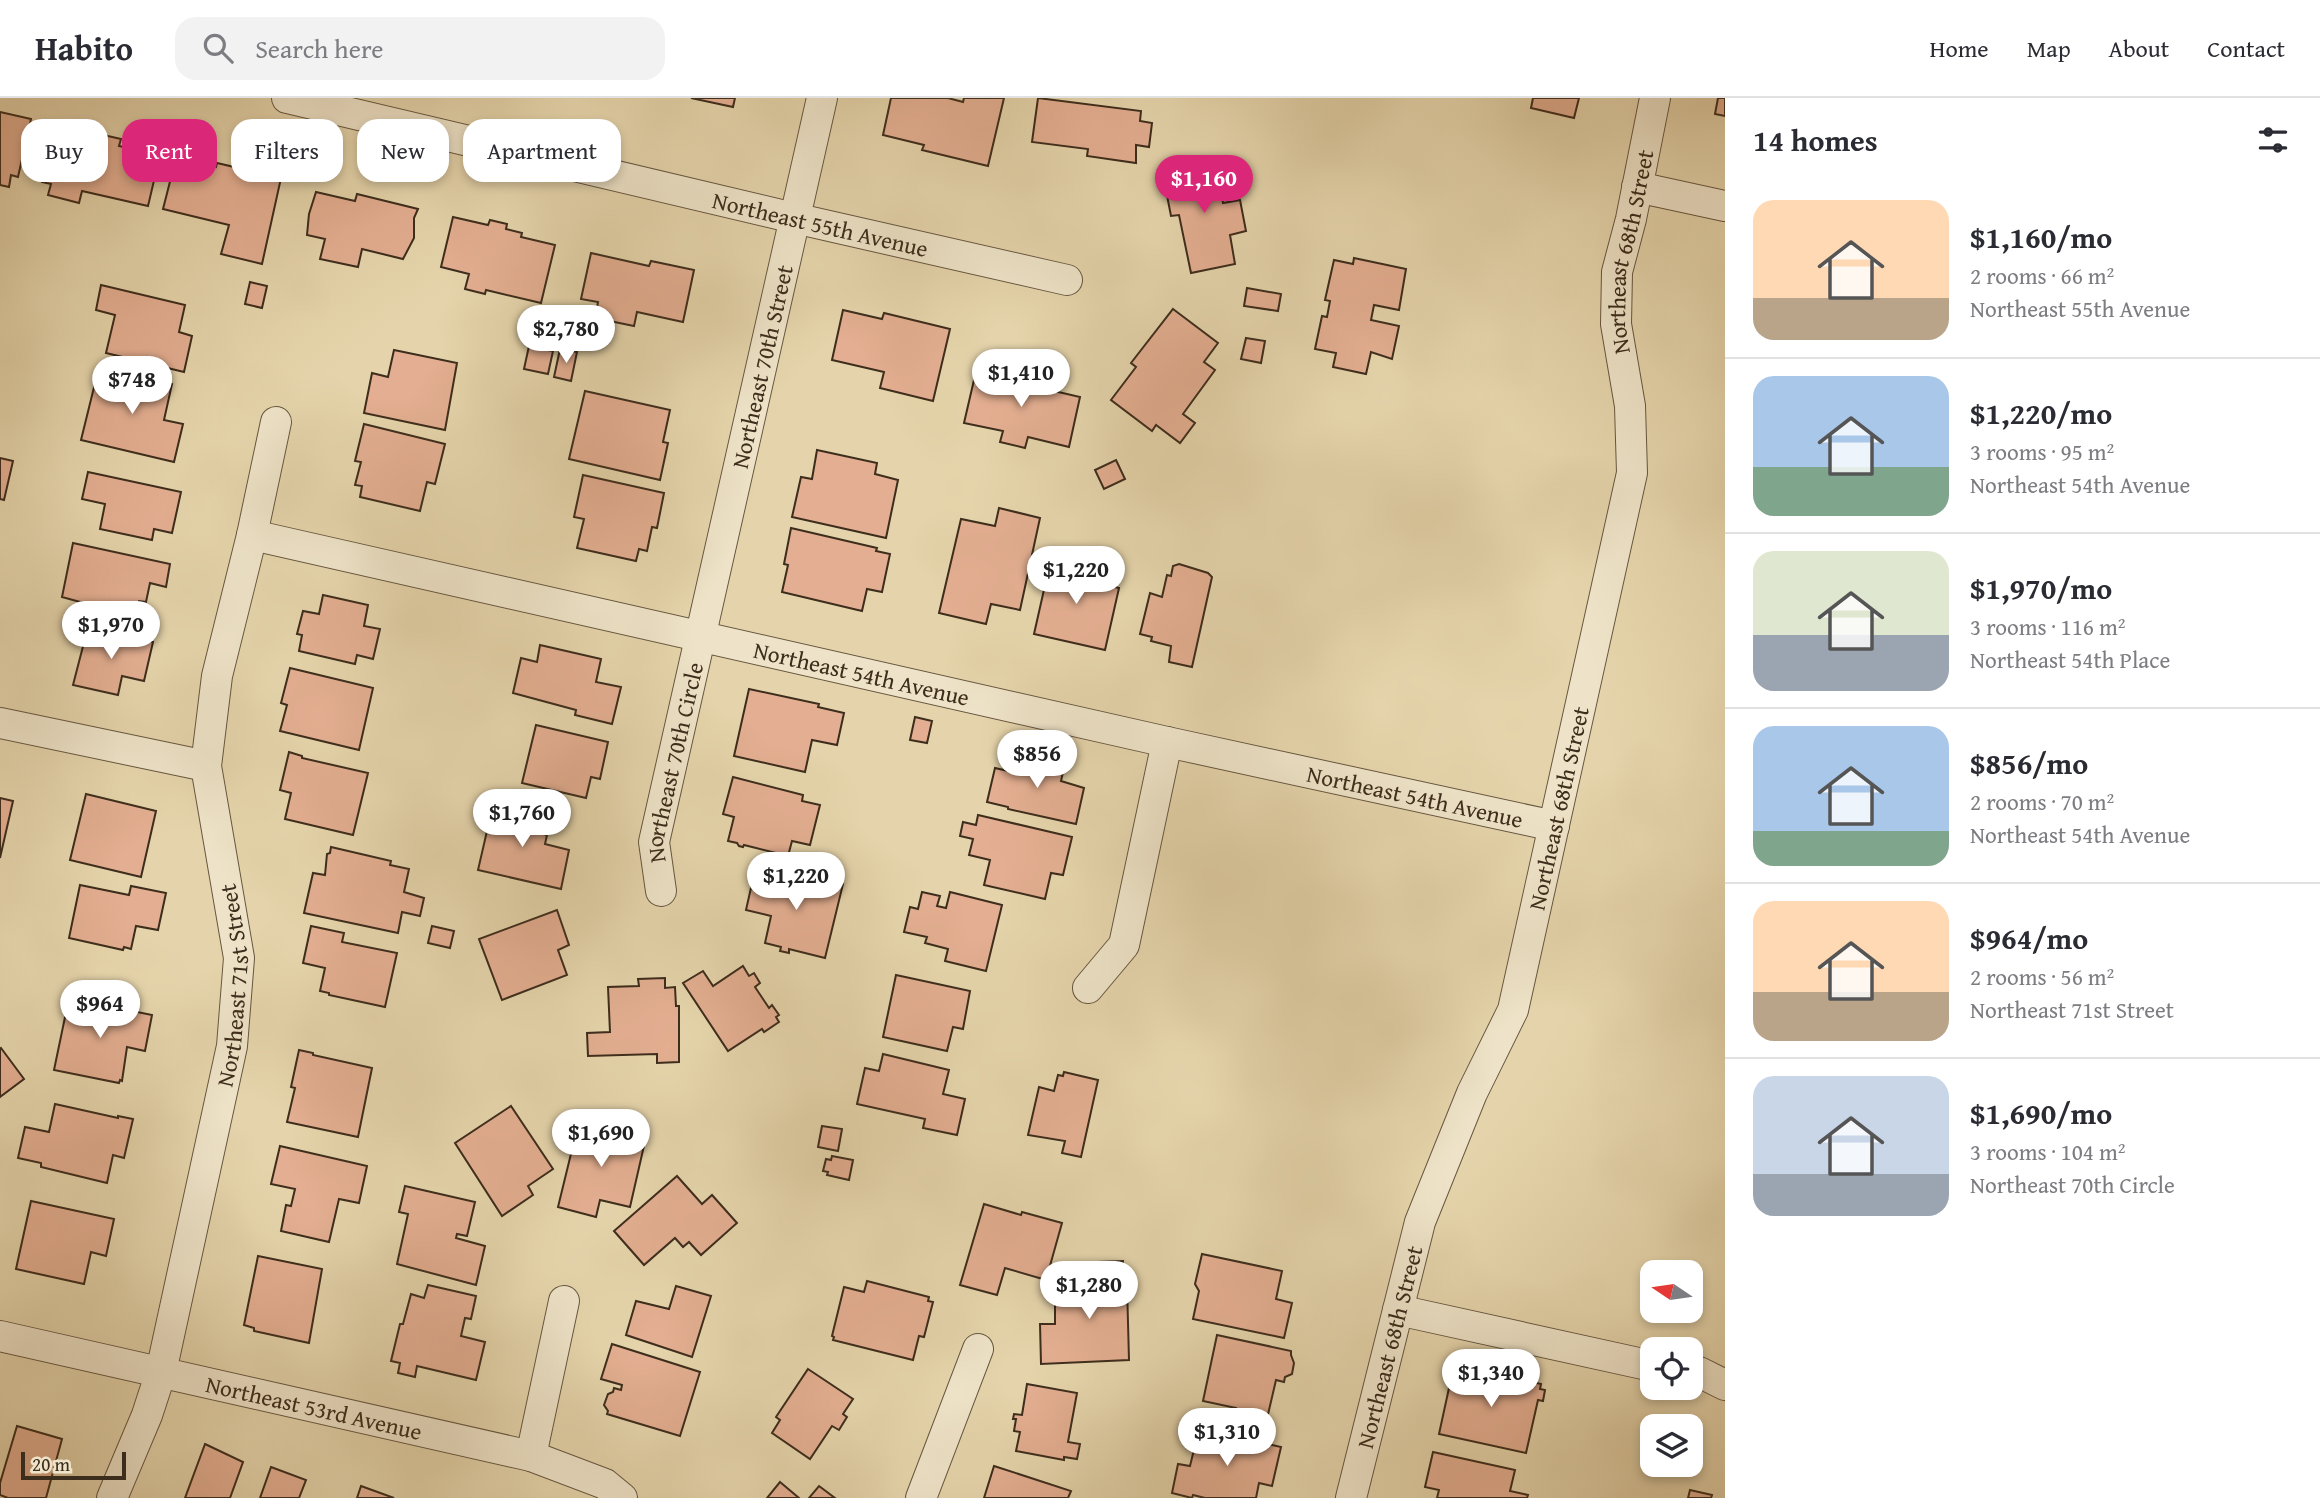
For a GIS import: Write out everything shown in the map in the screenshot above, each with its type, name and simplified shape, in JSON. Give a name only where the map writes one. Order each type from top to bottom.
[{"type":"street","name":"Northeast 55th Avenue","points":[[287,98],[794,218],[1067,279]]},
{"type":"street","name":"Northeast 70th Street","points":[[702,636],[822,98]]},
{"type":"street","name":"Northeast 68th Street","points":[[1351,1498],[1420,1222],[1472,1093],[1513,1010],[1632,473],[1630,406],[1616,324],[1617,272],[1632,219],[1655,98]]},
{"type":"street","points":[[1637,187],[1725,206]]},
{"type":"street","name":"Northeast 71st Street","points":[[112,1498],[161,1373],[232,1046],[239,958],[206,766],[217,676],[252,535],[276,422]]},
{"type":"street","name":"Northeast 54th Avenue","points":[[252,535],[1167,742],[1554,826]]},
{"type":"street","name":"Northeast 70th Circle","points":[[661,891],[654,842],[702,636]]},
{"type":"street","points":[[0,723],[206,766]]},
{"type":"street","points":[[1088,988],[1124,945],[1167,742]]},
{"type":"street","points":[[531,1456],[564,1301]]},
{"type":"street","points":[[1398,1310],[1640,1363]]},
{"type":"street","name":"Northeast 53rd Avenue","points":[[0,1336],[531,1456],[605,1484],[622,1498]]},
{"type":"street","points":[[921,1498],[978,1349]]},
{"type":"street","points":[[1703,1374],[1725,1384]]},
{"type":"building","points":[[691,98],[735,98],[733,107]]},
{"type":"building","points":[[891,98],[948,98],[963,102],[964,98],[1004,98],[988,166],[922,150],[924,145],[883,135]]},
{"type":"building","points":[[1038,98],[1141,111],[1140,121],[1152,123],[1149,147],[1136,145],[1136,163],[1087,156],[1088,149],[1032,142]]},
{"type":"building","points":[[1533,98],[1579,98],[1574,118],[1531,108]]},
{"type":"building","points":[[1718,98],[1725,98],[1725,116],[1715,114]]},
{"type":"building","points":[[0,112],[31,119],[21,119],[21,164],[18,177],[11,175],[9,187],[0,185]]},
{"type":"building","points":[[108,136],[121,139],[119,146],[122,147],[122,182],[154,182],[148,206],[82,191],[79,203],[48,195],[51,184],[42,182],[108,182]]},
{"type":"building","points":[[1215,160],[1223,203],[1240,200],[1246,231],[1230,235],[1235,264],[1191,273],[1179,215],[1171,216],[1162,170]]},
{"type":"building","points":[[217,163],[231,166],[231,182],[280,182],[262,264],[221,254],[229,225],[163,209],[170,182],[217,182]]},
{"type":"building","points":[[316,192],[355,201],[357,194],[418,209],[414,218],[414,238],[403,259],[362,249],[358,267],[320,259],[325,239],[307,235],[309,214]]},
{"type":"building","points":[[453,217],[488,225],[490,220],[507,224],[506,229],[522,233],[521,237],[555,245],[541,303],[486,290],[485,294],[465,289],[469,274],[441,267]]},
{"type":"building","points":[[591,253],[649,266],[651,261],[694,270],[683,322],[637,312],[634,326],[595,318],[598,302],[581,299]]},
{"type":"building","points":[[1354,258],[1406,269],[1399,310],[1374,305],[1371,320],[1399,326],[1392,359],[1371,352],[1366,374],[1333,367],[1336,353],[1315,349],[1322,316],[1327,317],[1330,301],[1325,300],[1334,260],[1353,264]]},
{"type":"building","points":[[250,282],[267,286],[262,308],[245,304]]},
{"type":"building","points":[[101,285],[185,305],[179,332],[192,336],[184,372],[106,353],[115,315],[96,310]]},
{"type":"building","points":[[1247,288],[1281,294],[1278,311],[1244,306]]},
{"type":"building","points":[[1173,309],[1218,343],[1204,362],[1215,370],[1183,414],[1195,423],[1180,443],[1156,425],[1152,431],[1111,400],[1136,367],[1131,363]]},
{"type":"building","points":[[843,310],[882,319],[884,313],[950,329],[933,401],[880,388],[884,372],[832,360]]},
{"type":"building","points":[[1246,338],[1265,341],[1261,363],[1241,359]]},
{"type":"building","points":[[529,346],[553,351],[548,374],[524,369]]},
{"type":"building","points":[[560,349],[577,352],[571,381],[554,377]]},
{"type":"building","points":[[394,350],[457,363],[445,430],[364,413],[372,373],[388,377]]},
{"type":"building","points":[[99,367],[172,384],[164,420],[183,424],[174,462],[81,440]]},
{"type":"building","points":[[977,367],[1042,382],[1041,388],[1080,397],[1069,447],[1028,437],[1025,448],[1000,442],[1003,431],[964,423]]},
{"type":"building","points":[[585,391],[670,410],[663,442],[668,443],[660,480],[569,459]]},
{"type":"building","points":[[364,424],[445,444],[435,484],[427,482],[420,511],[360,497],[362,486],[355,485],[361,462],[355,461]]},
{"type":"building","points":[[817,450],[877,463],[875,474],[898,480],[886,538],[792,517],[801,477],[812,479]]},
{"type":"building","points":[[0,458],[13,461],[4,500],[0,499]]},
{"type":"building","points":[[1116,460],[1125,479],[1104,489],[1095,470]]},
{"type":"building","points":[[88,472],[181,492],[172,533],[154,529],[152,540],[100,529],[105,504],[82,499]]},
{"type":"building","points":[[583,475],[664,493],[657,528],[652,527],[647,551],[639,549],[636,561],[577,548],[584,519],[574,517]]},
{"type":"building","points":[[999,508],[1040,518],[1020,610],[991,604],[986,624],[939,613],[961,519],[995,526]]},
{"type":"building","points":[[791,528],[877,548],[876,551],[890,554],[882,592],[867,589],[862,611],[782,592],[788,565],[784,564]]},
{"type":"building","points":[[73,543],[170,564],[166,587],[150,583],[146,602],[139,601],[135,617],[62,597]]},
{"type":"building","points":[[1056,556],[1093,564],[1089,581],[1119,588],[1105,650],[1034,634],[1048,572],[1052,573]]},
{"type":"building","points":[[1179,564],[1208,573],[1212,577],[1192,667],[1169,662],[1171,646],[1151,641],[1152,637],[1140,634],[1150,593],[1162,597],[1167,575],[1171,576],[1173,566]]},
{"type":"building","points":[[323,595],[368,605],[364,626],[380,629],[373,659],[357,655],[355,664],[299,651],[302,635],[297,634],[303,611],[319,614]]},
{"type":"building","points":[[88,627],[153,642],[144,681],[122,676],[118,695],[73,685]]},
{"type":"building","points":[[540,645],[601,659],[596,682],[621,687],[612,724],[575,715],[576,710],[513,693],[521,658],[537,662]]},
{"type":"building","points":[[290,668],[373,688],[359,750],[280,731],[287,705],[281,703]]},
{"type":"building","points":[[749,689],[819,704],[818,707],[844,713],[837,745],[812,740],[805,772],[734,756]]},
{"type":"building","points":[[915,717],[932,721],[927,743],[910,740]]},
{"type":"building","points":[[536,725],[608,742],[600,779],[591,777],[586,798],[522,783]]},
{"type":"building","points":[[289,752],[302,758],[368,773],[353,835],[285,819],[291,793],[280,790]]},
{"type":"building","points":[[1021,753],[1065,763],[1061,781],[1084,788],[1076,824],[987,802],[995,768],[1017,773]]},
{"type":"building","points":[[733,777],[803,795],[802,801],[820,805],[810,845],[792,841],[788,856],[739,846],[728,841],[734,817],[723,814]]},
{"type":"building","points":[[86,794],[156,811],[141,877],[70,860]]},
{"type":"building","points":[[0,798],[13,801],[0,858]]},
{"type":"building","points":[[493,805],[526,812],[527,810],[545,817],[541,833],[547,835],[545,844],[569,850],[561,889],[478,870]]},
{"type":"building","points":[[978,815],[1072,837],[1063,875],[1051,873],[1045,899],[984,885],[990,860],[969,855],[973,839],[960,836],[963,822],[976,825]]},
{"type":"building","points":[[331,847],[391,861],[390,865],[409,869],[404,892],[424,898],[420,916],[402,912],[398,933],[304,913],[313,873],[325,875],[327,854],[330,853]]},
{"type":"building","points":[[755,870],[830,888],[832,881],[843,884],[825,958],[789,949],[789,953],[780,951],[781,947],[765,943],[771,916],[746,910]]},
{"type":"building","points":[[80,885],[129,895],[131,886],[166,893],[158,930],[136,926],[131,949],[124,947],[123,950],[69,938]]},
{"type":"building","points":[[922,892],[940,896],[937,906],[946,908],[950,892],[1002,905],[986,971],[945,961],[948,949],[925,943],[927,937],[904,932],[910,907],[918,909]]},
{"type":"building","points":[[557,910],[569,945],[558,950],[567,975],[502,1000],[479,939]]},
{"type":"building","points":[[311,926],[344,933],[342,942],[397,953],[385,1007],[320,991],[325,968],[303,963]]},
{"type":"building","points":[[432,926],[454,931],[450,948],[428,943]]},
{"type":"building","points":[[743,966],[749,976],[754,973],[760,983],[755,987],[769,1008],[772,1005],[779,1015],[776,1017],[779,1022],[764,1032],[762,1029],[728,1051],[683,983],[703,971],[713,986]]},
{"type":"building","points":[[896,975],[970,991],[963,1029],[953,1027],[947,1051],[883,1037]]},
{"type":"building","points":[[665,978],[665,988],[675,987],[676,1006],[679,1006],[679,1062],[657,1063],[657,1054],[588,1056],[587,1033],[610,1032],[608,987],[639,986],[638,979]]},
{"type":"building","points":[[69,998],[152,1015],[145,1051],[127,1047],[122,1081],[119,1083],[54,1070]]},
{"type":"building","points":[[0,1049],[24,1079],[0,1097]]},
{"type":"building","points":[[299,1050],[372,1068],[358,1137],[287,1122],[295,1088],[291,1087]]},
{"type":"building","points":[[883,1054],[949,1070],[943,1094],[965,1099],[957,1135],[923,1128],[925,1119],[857,1104],[865,1068],[879,1071]]},
{"type":"building","points":[[1064,1072],[1098,1080],[1081,1157],[1062,1153],[1065,1141],[1028,1135],[1039,1087],[1054,1091],[1058,1075],[1063,1076]]},
{"type":"building","points":[[55,1104],[133,1119],[124,1158],[113,1155],[107,1183],[41,1167],[41,1163],[18,1158],[25,1127],[49,1132]]},
{"type":"building","points":[[511,1106],[553,1169],[528,1186],[533,1195],[502,1216],[455,1143]]},
{"type":"building","points":[[579,1121],[646,1137],[630,1207],[600,1200],[596,1217],[558,1207]]},
{"type":"building","points":[[822,1126],[842,1129],[838,1151],[818,1147]]},
{"type":"building","points":[[280,1146],[367,1166],[359,1203],[339,1199],[329,1242],[281,1231],[286,1205],[291,1206],[295,1189],[271,1184]]},
{"type":"building","points":[[832,1156],[853,1160],[849,1180],[827,1175],[828,1172],[823,1171],[826,1159],[831,1160]]},
{"type":"building","points":[[677,1176],[702,1204],[712,1195],[737,1223],[701,1255],[689,1242],[683,1247],[675,1238],[644,1265],[614,1231]]},
{"type":"building","points":[[405,1186],[475,1202],[467,1236],[457,1234],[456,1238],[485,1246],[476,1285],[397,1264],[408,1214],[399,1212]]},
{"type":"building","points":[[31,1201],[114,1219],[106,1256],[91,1252],[84,1284],[16,1269]]},
{"type":"building","points":[[984,1204],[1062,1223],[1046,1280],[1005,1268],[997,1295],[960,1285]]},
{"type":"building","points":[[1202,1254],[1282,1271],[1276,1299],[1292,1303],[1284,1338],[1193,1319],[1199,1291],[1195,1284]]},
{"type":"building","points":[[258,1256],[322,1269],[309,1343],[254,1331],[254,1328],[244,1325]]},
{"type":"building","points":[[1123,1261],[1123,1285],[1127,1285],[1129,1360],[1041,1364],[1040,1324],[1055,1324],[1055,1288],[1098,1286],[1098,1262]]},
{"type":"building","points":[[867,1281],[929,1297],[928,1301],[933,1302],[924,1337],[919,1336],[913,1360],[833,1340],[844,1287],[864,1292]]},
{"type":"building","points":[[428,1285],[476,1296],[471,1319],[465,1318],[461,1336],[485,1342],[476,1380],[417,1366],[415,1377],[398,1373],[400,1363],[391,1361],[411,1294],[424,1298]]},
{"type":"building","points":[[676,1286],[711,1296],[692,1357],[626,1335],[636,1301],[669,1309]]},
{"type":"building","points":[[1217,1335],[1291,1351],[1294,1363],[1292,1374],[1285,1377],[1284,1382],[1276,1380],[1266,1423],[1234,1416],[1236,1408],[1203,1401]]},
{"type":"building","points":[[612,1344],[700,1372],[680,1436],[607,1414],[604,1405],[608,1394],[613,1392],[614,1388],[621,1390],[622,1385],[601,1379]]},
{"type":"building","points":[[1454,1365],[1541,1384],[1540,1389],[1545,1390],[1543,1401],[1538,1400],[1526,1453],[1439,1434]]},
{"type":"building","points":[[808,1369],[853,1399],[843,1414],[847,1417],[839,1430],[832,1426],[810,1459],[772,1433],[780,1420],[776,1417]]},
{"type":"building","points":[[1027,1384],[1077,1393],[1068,1442],[1080,1444],[1077,1459],[1064,1457],[1064,1460],[1016,1451],[1020,1432],[1014,1431],[1016,1419],[1013,1419],[1014,1414],[1022,1415]]},
{"type":"building","points":[[17,1426],[62,1439],[46,1498],[8,1498],[0,1495],[0,1483]]},
{"type":"building","points":[[1199,1429],[1281,1447],[1272,1486],[1259,1483],[1256,1498],[1205,1498],[1193,1495],[1192,1498],[1172,1493],[1178,1464],[1190,1466]]},
{"type":"building","points":[[205,1444],[243,1462],[230,1498],[185,1498]]},
{"type":"building","points":[[1433,1452],[1515,1470],[1510,1491],[1528,1495],[1527,1498],[1437,1498],[1439,1490],[1425,1487]]},
{"type":"building","points":[[994,1466],[1071,1491],[1068,1498],[984,1498]]},
{"type":"building","points":[[271,1467],[306,1480],[299,1498],[260,1498]]},
{"type":"building","points":[[780,1482],[799,1498],[767,1498]]},
{"type":"building","points":[[361,1486],[394,1498],[357,1498]]},
{"type":"building","points":[[819,1486],[835,1498],[809,1498]]},
{"type":"building","points":[[1690,1490],[1712,1495],[1711,1498],[1688,1498]]}]
